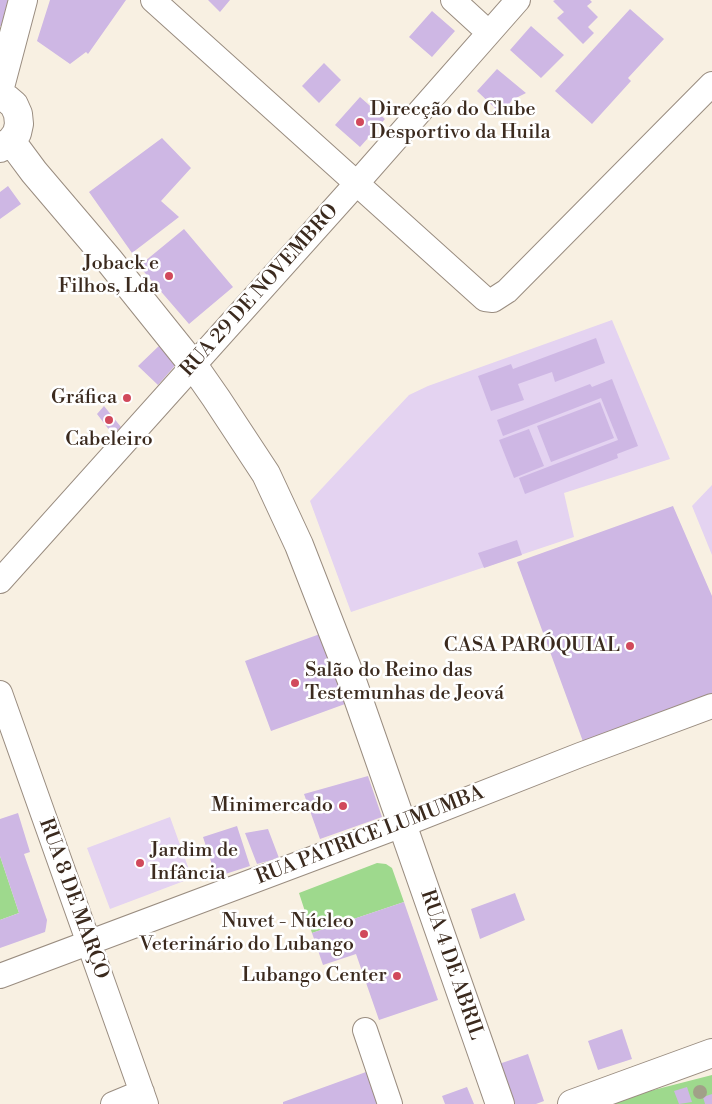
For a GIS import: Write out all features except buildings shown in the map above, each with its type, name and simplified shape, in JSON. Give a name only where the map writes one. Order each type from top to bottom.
[{"type":"main road","points":[[0,86],[23,0]]},
{"type":"main road","points":[[0,95],[7,98],[14,105],[18,114],[19,124],[17,133],[5,144]]},
{"type":"main road","name":"RUA 4 DE ABRIL","points":[[5,144],[34,172],[108,259],[193,366],[266,474],[299,545],[352,680],[500,1104]]},
{"type":"main road","points":[[578,1103],[712,1053]]},
{"type":"street","points":[[153,0],[485,299],[493,300],[507,291],[712,84]]},
{"type":"street","points":[[453,0],[488,32]]},
{"type":"street","name":"RUA 29 DE NOVEMBRO","points":[[0,581],[357,183],[518,0]]},
{"type":"street","name":"RUA 8 DE MARÇO","points":[[0,693],[5,722],[89,943],[144,1098]]},
{"type":"street","name":"RUA PATRICE LUMUMBA","points":[[0,976],[402,826],[580,755],[712,706]]},
{"type":"street","points":[[365,1030],[390,1104]]},
{"type":"street","points":[[112,1104],[144,1098]]},
{"type":"shaded area","points":[[612,320],[670,459],[564,493],[574,537],[351,612],[310,501],[409,395],[428,386]]},
{"type":"shaded area","points":[[712,485],[712,555],[692,506]]},
{"type":"shaded area","name":"Jardim de Infância","points":[[170,817],[192,878],[110,909],[87,848]]},
{"type":"green space","points":[[0,856],[19,913],[0,920]]},
{"type":"green space","points":[[377,863],[386,864],[392,868],[404,902],[312,933],[299,893]]},
{"type":"green space","points":[[712,1075],[712,1104],[599,1104]]},
{"type":"place","name":"Direcção do Clube Desportivo da Huila","points":[[360,122]]},
{"type":"place","name":"Joback e Filhos, Lda","points":[[169,276]]},
{"type":"place","name":"Gráfica","points":[[127,398]]},
{"type":"place","name":"Cabeleiro","points":[[109,420]]},
{"type":"place","name":"CASA PARÓQUIAL","points":[[630,646]]},
{"type":"place","name":"Salão do Reino das Testemunhas de Jeová","points":[[295,683]]},
{"type":"place","name":"Minimercado","points":[[343,806]]},
{"type":"place","name":"Jardim de Infância","points":[[140,863]]},
{"type":"place","name":"Nuvet - Núcleo Veterinário do Lubango","points":[[364,934]]},
{"type":"place","name":"Lubango Center","points":[[397,976]]}]
